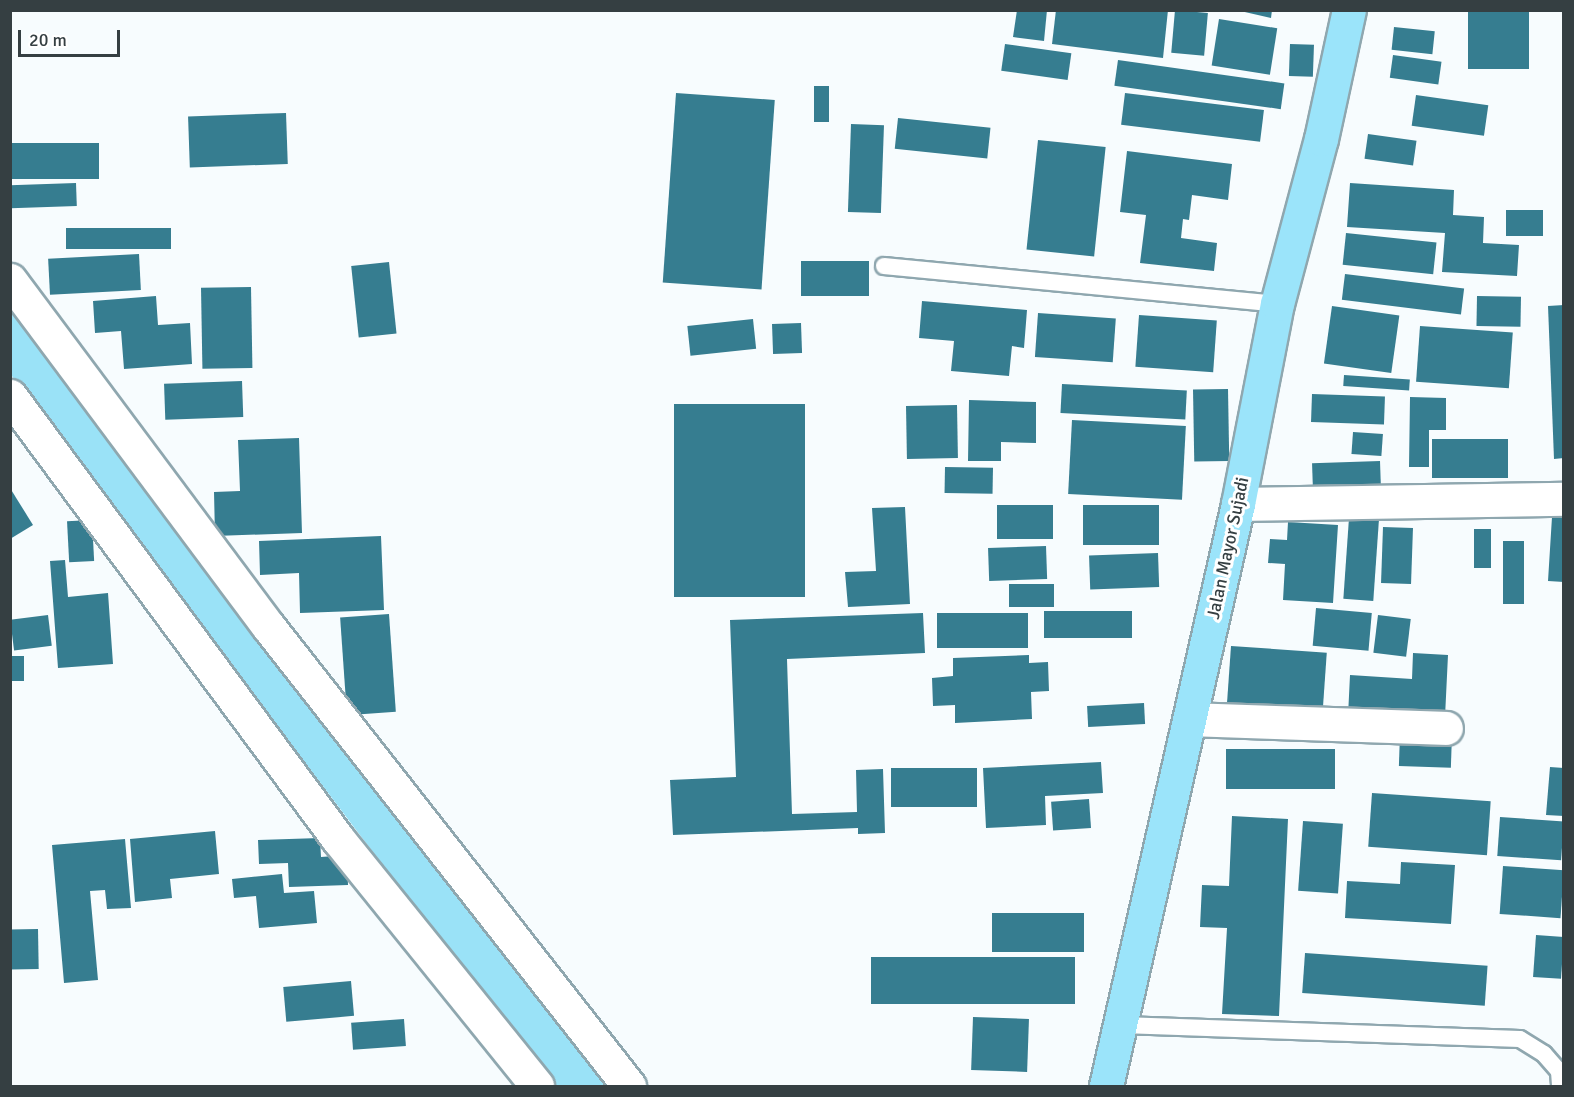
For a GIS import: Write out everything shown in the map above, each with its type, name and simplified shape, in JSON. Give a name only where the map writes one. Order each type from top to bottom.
[{"type":"highway","name":"Jalan Mayor Sujadi","points":[[1106,1086],[1122,1025],[1238,504],[1277,304],[1321,139],[1349,10]]},
{"type":"street","points":[[10,280],[268,626],[629,1086]]},
{"type":"street","points":[[10,396],[338,839],[537,1086]]},
{"type":"street","points":[[1238,504],[1563,499]]},
{"type":"street","points":[[1190,719],[1446,728]]},
{"type":"lane","points":[[884,266],[1277,304]]},
{"type":"lane","points":[[1122,1025],[1520,1039],[1544,1054],[1559,1071],[1560,1086]]},
{"type":"building","points":[[1017,10],[1047,10],[1044,41],[1013,37]]},
{"type":"building","points":[[1056,10],[1168,10],[1163,58],[1052,44]]},
{"type":"building","points":[[1175,10],[1208,13],[1204,56],[1171,53]]},
{"type":"building","points":[[1236,10],[1272,10],[1271,18]]},
{"type":"building","points":[[1468,10],[1529,10],[1529,69],[1468,69]]},
{"type":"building","points":[[1219,19],[1277,28],[1270,75],[1212,65]]},
{"type":"building","points":[[1394,27],[1435,31],[1432,54],[1392,50]]},
{"type":"building","points":[[1005,44],[1071,53],[1068,80],[1001,71]]},
{"type":"building","points":[[1290,44],[1314,45],[1313,77],[1289,76]]},
{"type":"building","points":[[1393,55],[1442,62],[1438,85],[1390,78]]},
{"type":"building","points":[[1118,60],[1284,83],[1281,109],[1114,86]]},
{"type":"building","points":[[814,86],[829,86],[829,122],[814,122]]},
{"type":"building","points":[[676,93],[775,100],[762,289],[663,283]]},
{"type":"building","points":[[1125,93],[1264,110],[1260,142],[1121,125]]},
{"type":"building","points":[[1416,95],[1488,105],[1484,136],[1412,126]]},
{"type":"building","points":[[286,113],[288,164],[190,167],[188,116]]},
{"type":"building","points":[[898,118],[990,128],[987,159],[895,149]]},
{"type":"building","points":[[851,124],[884,125],[881,213],[848,212]]},
{"type":"building","points":[[1368,134],[1417,141],[1413,166],[1365,159]]},
{"type":"building","points":[[1038,140],[1106,147],[1094,257],[1027,249]]},
{"type":"building","points":[[10,143],[99,143],[99,179],[10,179]]},
{"type":"building","points":[[1127,151],[1232,164],[1228,200],[1192,195],[1189,220],[1183,219],[1181,238],[1217,243],[1214,271],[1140,263],[1146,215],[1120,212]]},
{"type":"building","points":[[76,183],[77,206],[11,208],[10,185]]},
{"type":"building","points":[[1350,183],[1454,190],[1453,215],[1484,217],[1483,243],[1519,245],[1517,276],[1442,272],[1445,233],[1347,227]]},
{"type":"building","points":[[1506,210],[1543,210],[1543,236],[1506,236]]},
{"type":"building","points":[[66,228],[171,228],[171,249],[66,249]]},
{"type":"building","points":[[1346,233],[1437,243],[1433,274],[1343,265]]},
{"type":"building","points":[[139,254],[141,290],[50,295],[48,259]]},
{"type":"building","points":[[801,261],[869,261],[869,296],[801,296]]},
{"type":"building","points":[[389,262],[397,334],[359,338],[351,266]]},
{"type":"building","points":[[1345,274],[1464,289],[1461,314],[1342,300]]},
{"type":"building","points":[[251,287],[252,368],[202,369],[201,288]]},
{"type":"building","points":[[156,296],[158,325],[190,323],[192,364],[124,369],[121,331],[95,333],[93,301]]},
{"type":"building","points":[[1477,296],[1521,297],[1520,327],[1476,326]]},
{"type":"building","points":[[922,301],[1027,310],[1024,348],[1012,346],[1009,376],[951,371],[954,341],[919,338]]},
{"type":"building","points":[[1564,305],[1564,458],[1554,459],[1548,306]]},
{"type":"building","points":[[1332,306],[1399,315],[1391,373],[1324,363]]},
{"type":"building","points":[[1038,313],[1116,318],[1113,362],[1035,357]]},
{"type":"building","points":[[1139,315],[1217,320],[1213,372],[1135,367]]},
{"type":"building","points":[[753,319],[756,349],[690,356],[687,326]]},
{"type":"building","points":[[801,323],[802,353],[773,354],[772,324]]},
{"type":"building","points":[[1420,326],[1513,332],[1509,388],[1416,382]]},
{"type":"building","points":[[1344,375],[1410,380],[1409,391],[1343,386]]},
{"type":"building","points":[[242,381],[243,417],[165,420],[164,384]]},
{"type":"building","points":[[1062,384],[1187,391],[1185,420],[1060,413]]},
{"type":"building","points":[[1228,389],[1229,461],[1194,462],[1193,390]]},
{"type":"building","points":[[1312,394],[1385,397],[1384,425],[1311,422]]},
{"type":"building","points":[[1410,397],[1446,398],[1446,430],[1429,430],[1429,467],[1409,467]]},
{"type":"building","points":[[969,400],[1036,402],[1036,443],[1001,442],[1001,461],[968,461]]},
{"type":"building","points":[[674,404],[805,404],[805,597],[674,597]]},
{"type":"building","points":[[957,405],[958,458],[907,459],[906,406]]},
{"type":"building","points":[[1072,420],[1186,426],[1182,500],[1068,494]]},
{"type":"building","points":[[1353,432],[1383,434],[1381,456],[1351,454]]},
{"type":"building","points":[[299,438],[302,533],[215,536],[214,492],[240,491],[238,440]]},
{"type":"building","points":[[1432,439],[1508,439],[1508,478],[1432,478]]},
{"type":"building","points":[[1380,461],[1381,497],[1313,499],[1312,463]]},
{"type":"building","points":[[945,467],[993,468],[993,494],[945,493]]},
{"type":"building","points":[[10,488],[33,525],[10,539]]},
{"type":"building","points":[[1553,501],[1564,502],[1564,582],[1548,581]]},
{"type":"building","points":[[997,505],[1053,505],[1053,539],[997,539]]},
{"type":"building","points":[[1083,505],[1159,505],[1159,545],[1083,545]]},
{"type":"building","points":[[905,507],[910,604],[848,607],[845,572],[876,571],[872,508]]},
{"type":"building","points":[[1349,518],[1379,520],[1373,601],[1343,599]]},
{"type":"building","points":[[92,520],[94,561],[69,562],[67,521]]},
{"type":"building","points":[[1288,522],[1338,525],[1333,603],[1283,600],[1285,564],[1268,563],[1270,539],[1287,540]]},
{"type":"building","points":[[1383,527],[1413,528],[1411,584],[1381,583]]},
{"type":"building","points":[[1474,529],[1491,529],[1491,568],[1474,568]]},
{"type":"building","points":[[381,536],[384,610],[300,613],[299,573],[260,575],[259,541]]},
{"type":"building","points":[[1503,541],[1524,541],[1524,604],[1503,604]]},
{"type":"building","points":[[1046,546],[1047,579],[989,581],[988,548]]},
{"type":"building","points":[[1158,553],[1159,587],[1090,589],[1089,555]]},
{"type":"building","points":[[65,560],[68,597],[108,593],[113,664],[58,668],[50,561]]},
{"type":"building","points":[[1009,584],[1054,584],[1054,607],[1009,607]]},
{"type":"building","points":[[1316,608],[1372,613],[1368,651],[1313,646]]},
{"type":"building","points":[[1044,611],[1132,611],[1132,638],[1044,638]]},
{"type":"building","points":[[923,613],[925,653],[787,659],[792,814],[857,812],[856,770],[883,769],[885,833],[858,834],[858,828],[673,835],[670,780],[736,777],[730,620]]},
{"type":"building","points":[[937,613],[1028,613],[1028,648],[937,648]]},
{"type":"building","points":[[389,614],[396,712],[347,715],[340,617]]},
{"type":"building","points":[[48,615],[52,646],[14,650],[10,620]]},
{"type":"building","points":[[1378,615],[1411,619],[1406,657],[1373,653]]},
{"type":"building","points":[[1231,646],[1327,653],[1322,717],[1227,710]]},
{"type":"building","points":[[1413,653],[1448,655],[1445,717],[1348,716],[1350,675],[1412,679]]},
{"type":"building","points":[[1029,655],[1029,663],[1048,662],[1049,691],[1031,692],[1032,719],[955,723],[955,705],[933,706],[932,678],[953,676],[953,658]]},
{"type":"building","points":[[10,656],[24,656],[24,681],[10,681]]},
{"type":"building","points":[[1144,703],[1145,724],[1088,727],[1087,706]]},
{"type":"building","points":[[1400,734],[1452,736],[1451,768],[1399,766]]},
{"type":"building","points":[[1226,749],[1335,749],[1335,789],[1226,789]]},
{"type":"building","points":[[1101,762],[1103,793],[1045,796],[1046,825],[986,828],[983,768]]},
{"type":"building","points":[[1550,767],[1564,768],[1564,816],[1546,815]]},
{"type":"building","points":[[891,768],[977,768],[977,807],[891,807]]},
{"type":"building","points":[[1372,793],[1491,801],[1487,855],[1368,847]]},
{"type":"building","points":[[1089,799],[1091,828],[1053,831],[1051,802]]},
{"type":"building","points":[[1232,816],[1288,819],[1279,1016],[1222,1014],[1227,928],[1200,927],[1202,885],[1229,886]]},
{"type":"building","points":[[1500,817],[1564,821],[1561,860],[1497,856]]},
{"type":"building","points":[[1303,821],[1343,824],[1338,894],[1298,891]]},
{"type":"building","points":[[215,831],[219,874],[170,879],[172,898],[135,902],[130,839]]},
{"type":"building","points":[[320,838],[321,857],[347,855],[348,885],[289,887],[288,863],[259,864],[258,840]]},
{"type":"building","points":[[125,839],[131,908],[107,909],[105,890],[90,891],[98,980],[64,983],[52,845]]},
{"type":"building","points":[[1401,862],[1455,865],[1451,924],[1345,918],[1347,881],[1400,884]]},
{"type":"building","points":[[1503,866],[1564,870],[1561,918],[1500,914]]},
{"type":"building","points":[[282,874],[284,893],[314,891],[317,923],[259,928],[256,896],[234,898],[232,879]]},
{"type":"building","points":[[992,913],[1084,913],[1084,952],[992,952]]},
{"type":"building","points":[[10,929],[38,929],[39,969],[11,969]]},
{"type":"building","points":[[1536,935],[1564,937],[1561,979],[1533,977]]},
{"type":"building","points":[[1305,953],[1488,966],[1485,1006],[1302,993]]},
{"type":"building","points":[[871,957],[1075,957],[1075,1004],[871,1004]]},
{"type":"building","points":[[351,981],[354,1016],[286,1022],[283,987]]},
{"type":"building","points":[[973,1017],[1029,1019],[1027,1072],[971,1070]]},
{"type":"building","points":[[404,1019],[406,1046],[353,1050],[351,1023]]},
{"type":"waterway","points":[[10,322],[589,1086]]}]
